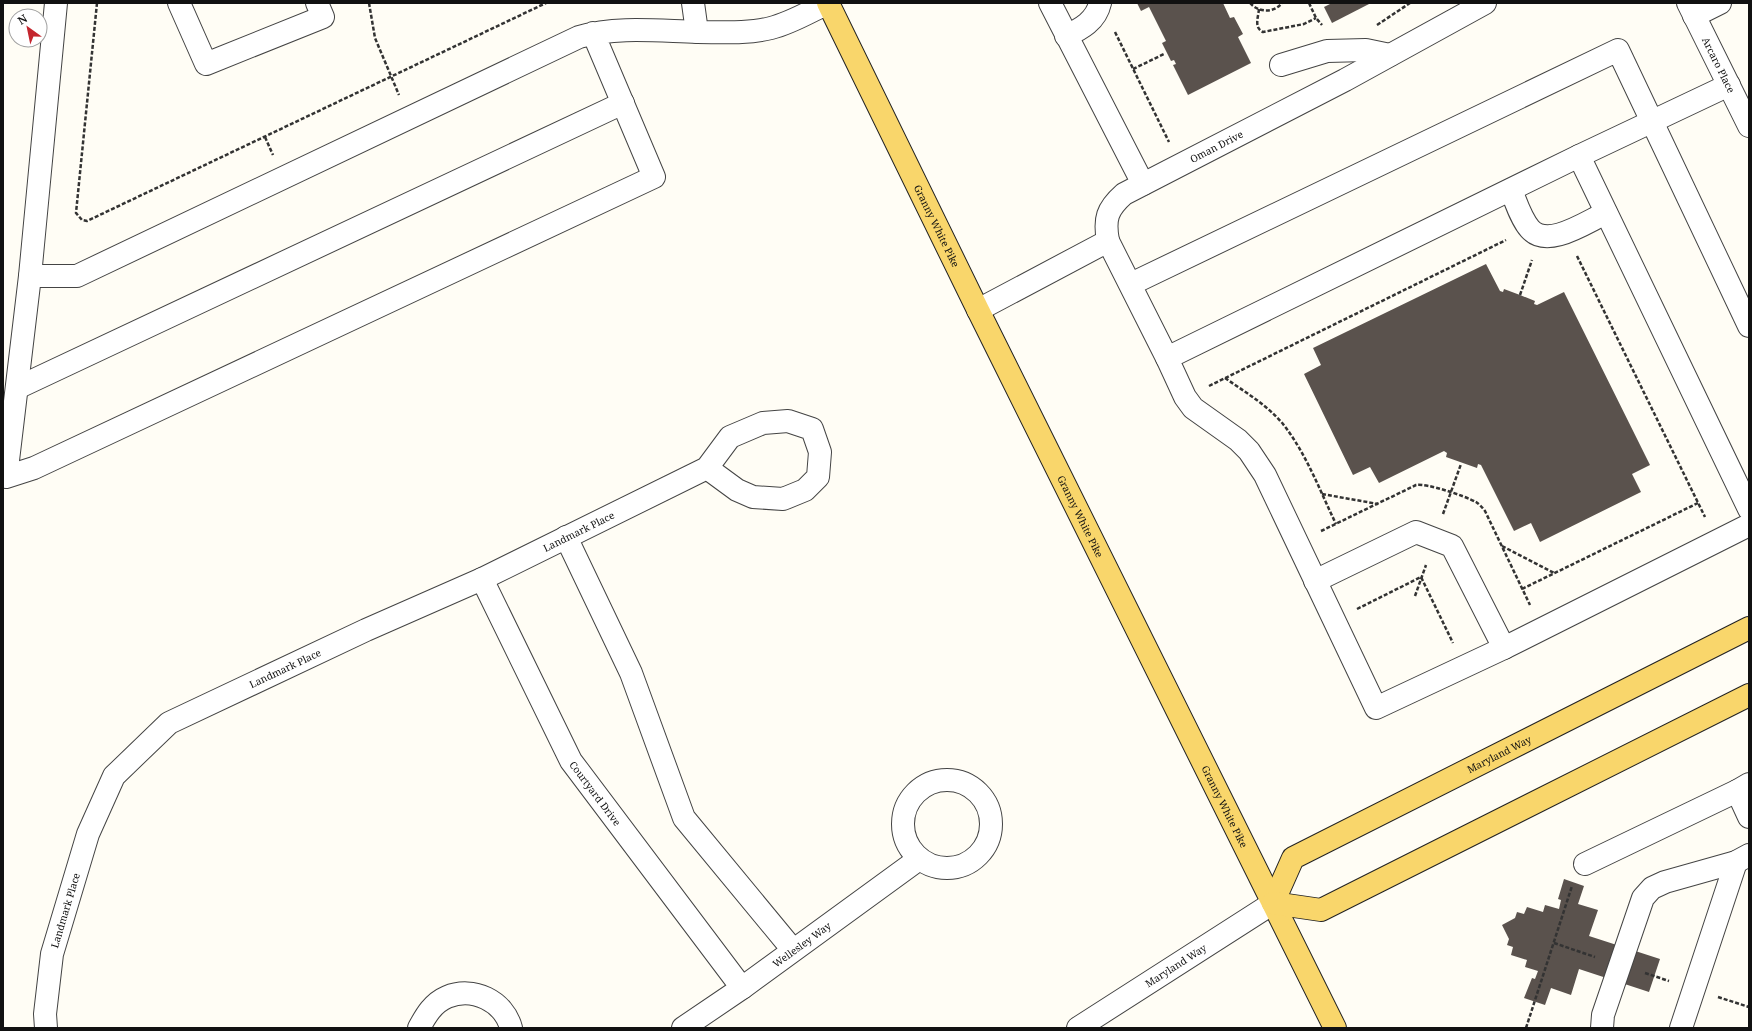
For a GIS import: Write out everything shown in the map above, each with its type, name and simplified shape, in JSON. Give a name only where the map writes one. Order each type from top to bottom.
[{"type":"main road","name":"Granny White Pike","points":[[828,3],[978,310],[1335,1028]]},
{"type":"main road","name":"Maryland Way","points":[[1273,903],[1293,858],[1749,628]]},
{"type":"main road","points":[[1273,903],[1321,910],[1749,695]]},
{"type":"street","points":[[56,3],[30,276],[6,477],[34,468],[654,178],[593,33]]},
{"type":"street","points":[[179,3],[206,64],[324,17],[318,3]]},
{"type":"street","points":[[693,3],[697,32]]},
{"type":"street","points":[[30,276],[77,276],[579,37],[593,33],[610,31],[738,32],[770,28],[783,24],[828,3]]},
{"type":"street","points":[[1050,3],[1142,184]]},
{"type":"street","points":[[1066,36],[1085,26],[1096,13],[1100,3]]},
{"type":"street","name":"Oman Drive","points":[[1108,241],[1105,225],[1109,211],[1116,201],[1124,194],[1345,80],[1485,3]]},
{"type":"street","points":[[1691,9],[1720,3]]},
{"type":"street","name":"Arcaro Place","points":[[1691,9],[1749,126]]},
{"type":"street","points":[[1281,65],[1327,51],[1366,50],[1390,55]]},
{"type":"street","points":[[1131,284],[1618,50],[1749,326]]},
{"type":"street","points":[[1167,358],[1578,156],[1729,85]]},
{"type":"street","points":[[17,388],[623,103]]},
{"type":"street","points":[[1578,156],[1749,509]]},
{"type":"street","points":[[1510,190],[1535,232],[1550,238],[1606,213]]},
{"type":"street","points":[[978,310],[1108,241],[1131,284],[1185,397],[1192,408],[1238,440],[1257,462],[1376,708],[1504,648],[1749,525]]},
{"type":"street","name":"Landmark Place","points":[[46,1028],[45,1014],[52,954],[88,834],[114,776],[169,723],[366,630],[482,579],[707,468],[730,437],[763,424],[788,421],[812,430],[820,452],[818,476],[805,490],[783,499],[753,497],[737,490],[707,468]]},
{"type":"street","points":[[1315,581],[1416,532],[1452,546],[1504,648]]},
{"type":"street","points":[[566,537],[630,673],[684,818],[793,950]]},
{"type":"street","name":"Courtyard Drive","points":[[482,579],[571,761],[742,988]]},
{"type":"street","points":[[944,779],[954,780],[968,785],[982,796],[991,815],[992,828],[987,843],[978,856],[972,861],[958,868],[936,868],[919,859],[907,846],[902,832],[904,810],[911,797],[923,787],[944,779]]},
{"type":"street","points":[[1585,864],[1743,788],[1749,817]]},
{"type":"street","points":[[1602,1028],[1603,1015],[1643,898],[1652,888],[1664,882],[1743,858]]},
{"type":"street","points":[[1681,1028],[1743,858]]},
{"type":"street","name":"Wellesley Way","points":[[683,1028],[742,988],[919,859]]},
{"type":"street","name":"Maryland Way","points":[[1078,1028],[1273,903]]},
{"type":"street","points":[[419,1028],[431,1008],[448,996],[470,993],[486,997],[495,1003],[509,1022],[511,1028]]},
{"type":"path","points":[[97,3],[76,213],[82,220],[87,221],[546,3]]},
{"type":"path","points":[[369,3],[375,38],[409,118]]},
{"type":"path","points":[[1250,3],[1259,9],[1272,10],[1282,3]]},
{"type":"path","points":[[1259,9],[1257,25],[1263,32],[1304,24],[1316,18]]},
{"type":"path","points":[[1114,30],[1180,164]]},
{"type":"path","points":[[1133,69],[1164,54]]},
{"type":"path","points":[[1520,295],[1535,232]]},
{"type":"path","points":[[1185,397],[1535,232]]},
{"type":"path","points":[[1565,232],[1717,541]]},
{"type":"path","points":[[1225,378],[1261,404],[1282,424],[1304,457],[1336,524]]},
{"type":"path","points":[[1321,494],[1378,504]]},
{"type":"path","points":[[1522,589],[1698,503]]},
{"type":"path","points":[[1502,546],[1554,573]]},
{"type":"path","points":[[1334,621],[1421,577],[1464,667]]},
{"type":"path","points":[[1526,1028],[1577,871],[1585,864]]},
{"type":"path","points":[[1554,943],[1599,958]]},
{"type":"path","points":[[1644,973],[1674,982]]},
{"type":"path","points":[[1711,995],[1749,1007]]},
{"type":"building","points":[[1137,3],[1223,3],[1230,18],[1234,17],[1243,34],[1238,37],[1251,63],[1188,95],[1173,65],[1176,64],[1174,60],[1171,61],[1162,43],[1166,41],[1149,7],[1141,11]]},
{"type":"building","points":[[1332,3],[1371,3],[1332,23],[1324,7]]},
{"type":"building","points":[[1486,264],[1500,291],[1503,292],[1504,289],[1520,295],[1535,301],[1534,304],[1537,305],[1564,292],[1650,465],[1632,474],[1641,492],[1540,542],[1531,523],[1514,531],[1481,465],[1478,464],[1477,468],[1446,457],[1447,453],[1444,451],[1379,483],[1370,467],[1353,475],[1304,374],[1321,365],[1313,348]]},
{"type":"building","points":[[1564,879],[1584,886],[1578,904],[1598,910],[1589,936],[1660,959],[1649,992],[1579,969],[1571,995],[1551,988],[1545,1005],[1524,998],[1532,978],[1535,979],[1538,971],[1525,967],[1527,960],[1511,955],[1513,947],[1507,945],[1509,939],[1502,925],[1515,918],[1517,912],[1524,914],[1527,907],[1543,912],[1545,905],[1559,909],[1561,900],[1558,899]]}]
